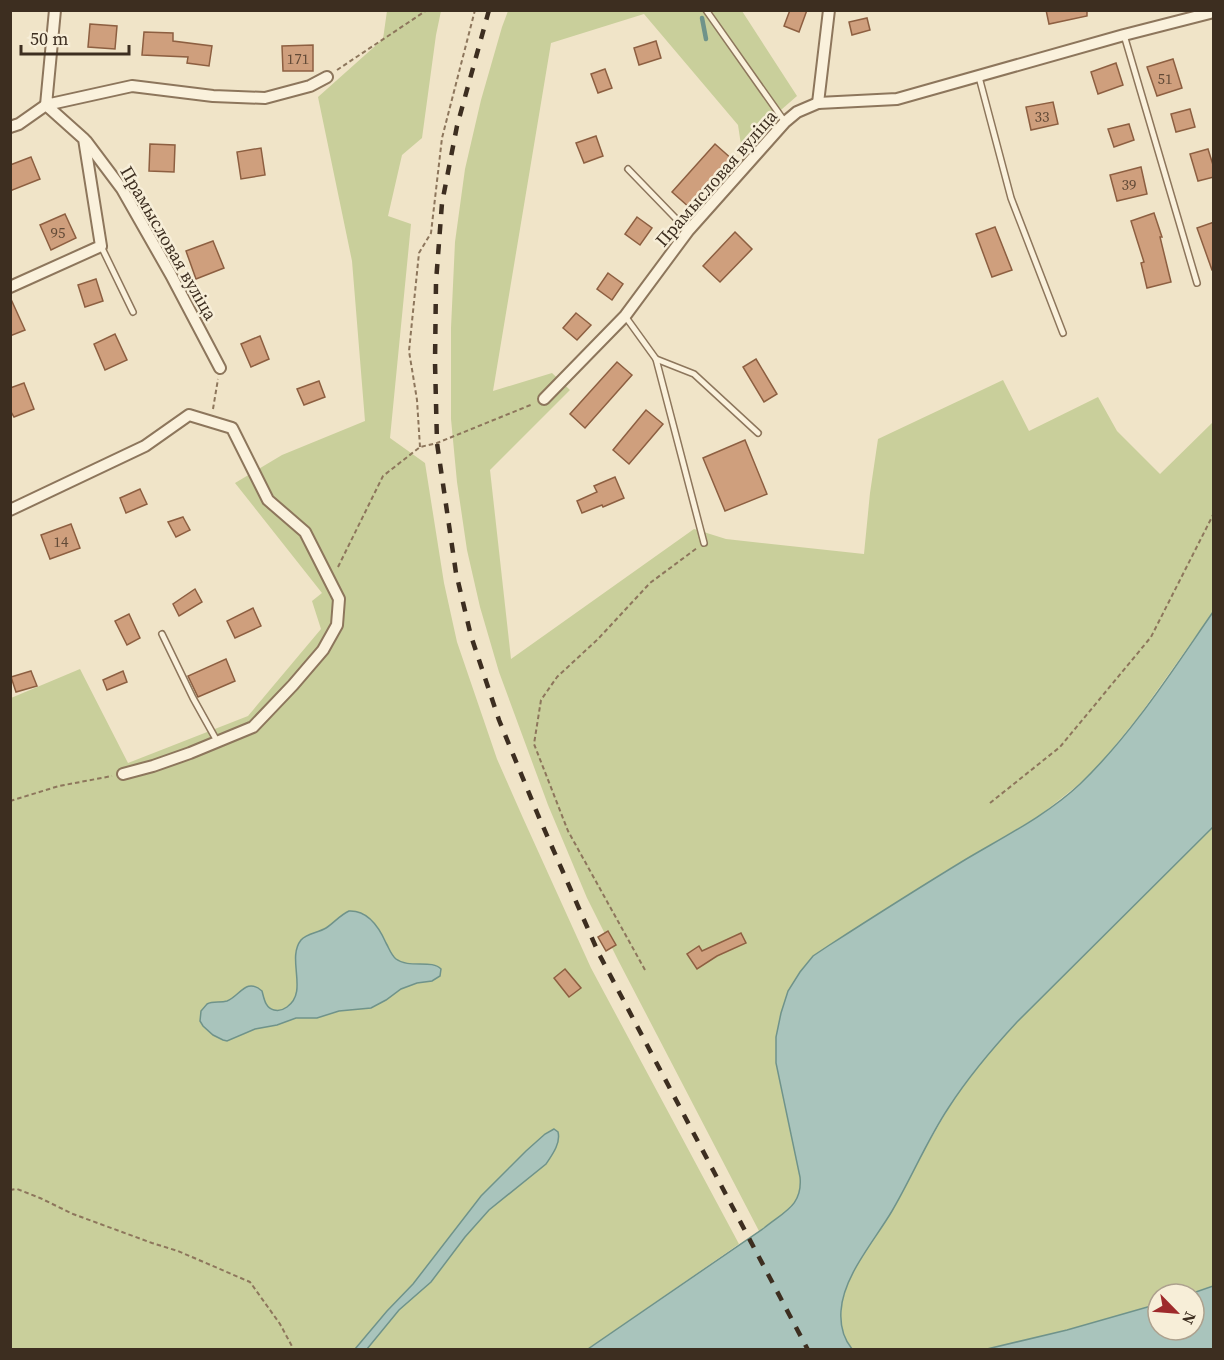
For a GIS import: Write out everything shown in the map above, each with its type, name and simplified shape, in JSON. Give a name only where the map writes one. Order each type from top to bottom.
[{"type":"street","points":[[46,105],[55,10]]},
{"type":"street","points":[[818,103],[829,10]]},
{"type":"street","name":"Прамысловая вуліца","points":[[544,399],[625,316],[688,231],[785,122],[797,112],[818,103],[897,99],[1214,12]]},
{"type":"street","points":[[10,127],[19,124],[46,105],[132,86],[213,96],[265,98],[310,86],[327,77]]},
{"type":"street","name":"Прамысловая вуліца","points":[[46,105],[84,139],[122,189],[220,368]]},
{"type":"street","name":"Прамысловая вуліца","points":[[84,139],[101,246]]},
{"type":"street","points":[[10,287],[101,246]]},
{"type":"street","points":[[10,510],[145,446],[189,415],[232,428],[268,500],[305,532],[339,599],[337,625],[323,650],[253,727],[153,766],[123,774]]},
{"type":"lane","points":[[706,10],[785,122]]},
{"type":"lane","points":[[1124,35],[1197,283]]},
{"type":"lane","points":[[979,77],[1011,198],[1063,333]]},
{"type":"lane","points":[[628,169],[688,231]]},
{"type":"lane","points":[[101,246],[133,312]]},
{"type":"lane","points":[[625,316],[656,359],[704,543]]},
{"type":"lane","points":[[656,359],[694,374],[758,433]]},
{"type":"lane","points":[[162,634],[218,741]]},
{"type":"path","points":[[327,77],[427,10]]},
{"type":"path","points":[[420,447],[417,400],[409,351],[419,253],[431,233],[442,138],[475,10]]},
{"type":"path","points":[[211,421],[220,368]]},
{"type":"path","points":[[331,582],[383,476],[420,447],[437,443],[544,399]]},
{"type":"path","points":[[990,803],[1060,747],[1151,637],[1214,513]]},
{"type":"path","points":[[645,970],[568,831],[534,744],[541,700],[557,677],[598,639],[650,583],[704,543]]},
{"type":"path","points":[[10,801],[59,786],[123,774]]},
{"type":"path","points":[[10,1190],[16,1189],[40,1198],[73,1214],[178,1251],[250,1282],[280,1324],[294,1350]]},
{"type":"green space","points":[[387,11],[441,11],[422,138],[402,155],[388,216],[411,224],[390,438],[425,463],[444,583],[457,642],[497,759],[591,968],[739,1244],[588,1349],[11,1350],[11,698],[80,669],[128,763],[248,716],[321,629],[312,601],[322,593],[235,483],[282,455],[365,421],[352,261],[318,97],[383,39]]},
{"type":"green space","points":[[508,11],[742,11],[797,96],[774,116],[743,158],[738,125],[644,14],[551,43],[493,391],[552,373],[570,390],[490,470],[511,659],[694,529],[726,539],[864,554],[878,439],[1003,380],[1029,431],[1098,397],[1117,431],[1160,474],[1213,422],[1213,612],[1139,716],[1100,764],[1078,785],[1039,816],[944,872],[813,956],[776,1063],[800,1177],[800,1187],[798,1196],[789,1210],[759,1231],[587,898],[548,805],[499,672],[480,607],[467,550],[451,419],[451,328],[455,242],[465,169],[481,100]]},
{"type":"green space","points":[[1213,827],[1213,1286],[1206,1288],[1206,1282],[1146,1282],[1146,1307],[1067,1330],[987,1349],[852,1349],[844,1335],[841,1320],[842,1304],[853,1273],[966,1081],[1017,1022]]},
{"type":"water","points":[[1213,612],[1213,827],[1017,1022],[981,1063],[957,1096],[847,1285],[843,1298],[841,1321],[852,1349],[588,1349],[764,1228],[795,1202],[800,1187],[800,1177],[776,1063],[776,1037],[788,991],[813,956],[963,861],[1024,826],[1067,796],[1099,765],[1134,723]]},
{"type":"water","points":[[349,911],[362,913],[372,921],[396,959],[401,962],[437,966],[441,969],[440,976],[432,981],[417,983],[401,989],[371,1008],[339,1011],[317,1018],[296,1018],[277,1025],[255,1029],[227,1041],[213,1035],[203,1026],[200,1021],[201,1011],[207,1004],[232,999],[247,987],[256,987],[262,991],[265,1002],[271,1009],[279,1010],[287,1007],[293,1001],[296,993],[296,956],[301,940],[326,928]]},
{"type":"water","points":[[554,1129],[559,1136],[555,1149],[546,1164],[489,1210],[431,1282],[399,1310],[367,1349],[355,1349],[413,1284],[481,1196],[526,1151]]},
{"type":"water","points":[[1213,1286],[1213,1349],[987,1349],[1067,1330],[1146,1307],[1146,1342],[1206,1342],[1206,1288]]},
{"type":"building","points":[[790,10],[807,10],[799,32],[784,26]]},
{"type":"building","points":[[1046,10],[1087,10],[1087,16],[1049,24]]},
{"type":"building","points":[[867,18],[870,30],[852,35],[849,22]]},
{"type":"building","points":[[90,24],[117,26],[115,49],[88,47]]},
{"type":"building","points":[[144,32],[173,33],[173,41],[212,46],[209,66],[187,63],[188,57],[142,55]]},
{"type":"building","points":[[656,41],[661,58],[639,65],[634,48]]},
{"type":"building","points":[[313,45],[313,71],[283,71],[282,46]]},
{"type":"building","points":[[1173,59],[1182,88],[1157,96],[1147,67]]},
{"type":"building","points":[[1116,63],[1123,85],[1098,94],[1091,72]]},
{"type":"building","points":[[605,69],[612,88],[598,93],[591,74]]},
{"type":"building","points":[[1053,102],[1058,124],[1031,130],[1026,107]]},
{"type":"building","points":[[1190,109],[1195,127],[1176,132],[1171,114]]},
{"type":"building","points":[[1129,124],[1134,140],[1114,147],[1108,129]]},
{"type":"building","points":[[596,136],[603,156],[584,163],[576,143]]},
{"type":"building","points":[[150,144],[175,145],[174,172],[149,171]]},
{"type":"building","points":[[715,144],[733,160],[690,208],[672,192]]},
{"type":"building","points":[[261,148],[265,175],[241,179],[237,152]]},
{"type":"building","points":[[1208,149],[1214,168],[1214,177],[1198,181],[1190,154]]},
{"type":"building","points":[[31,157],[40,179],[10,191],[10,165]]},
{"type":"building","points":[[1141,167],[1147,194],[1117,201],[1110,175]]},
{"type":"building","points":[[1154,213],[1162,237],[1160,237],[1171,282],[1147,288],[1141,263],[1144,262],[1131,221]]},
{"type":"building","points":[[65,214],[76,238],[51,250],[40,225]]},
{"type":"building","points":[[637,217],[652,228],[640,245],[625,234]]},
{"type":"building","points":[[1214,222],[1214,270],[1212,270],[1197,228]]},
{"type":"building","points":[[995,227],[1012,270],[992,277],[976,234]]},
{"type":"building","points":[[735,232],[752,249],[720,282],[703,266]]},
{"type":"building","points":[[213,241],[224,268],[196,279],[186,251]]},
{"type":"building","points":[[608,273],[623,284],[612,300],[597,289]]},
{"type":"building","points":[[96,279],[103,301],[85,307],[78,285]]},
{"type":"building","points":[[10,297],[25,330],[10,336]]},
{"type":"building","points":[[576,313],[591,325],[577,340],[563,328]]},
{"type":"building","points":[[115,334],[127,360],[105,370],[94,344]]},
{"type":"building","points":[[260,336],[269,359],[251,367],[241,344]]},
{"type":"building","points":[[756,359],[777,394],[764,402],[743,367]]},
{"type":"building","points":[[617,362],[632,375],[585,428],[570,414]]},
{"type":"building","points":[[319,381],[325,397],[304,405],[297,389]]},
{"type":"building","points":[[24,383],[34,409],[14,417],[10,410],[10,388]]},
{"type":"building","points":[[646,410],[663,424],[629,464],[613,450]]},
{"type":"building","points":[[745,440],[767,494],[725,511],[703,458]]},
{"type":"building","points":[[615,477],[624,498],[582,513],[577,501],[597,492],[594,486]]},
{"type":"building","points":[[140,489],[147,504],[126,513],[120,498]]},
{"type":"building","points":[[183,517],[190,530],[176,537],[168,522]]},
{"type":"building","points":[[71,524],[80,548],[50,559],[41,535]]},
{"type":"building","points":[[195,589],[202,602],[179,616],[173,604]]},
{"type":"building","points":[[253,608],[261,626],[235,638],[227,621]]},
{"type":"building","points":[[129,614],[140,638],[127,645],[115,621]]},
{"type":"building","points":[[226,659],[235,681],[198,697],[188,676]]},
{"type":"building","points":[[31,671],[37,686],[16,692],[11,677]]},
{"type":"building","points":[[123,671],[127,682],[107,690],[103,680]]},
{"type":"building","points":[[608,931],[616,945],[606,951],[598,937]]},
{"type":"building","points":[[741,933],[746,943],[717,956],[697,969],[687,954],[699,946],[702,951]]},
{"type":"building","points":[[565,969],[581,988],[569,997],[554,978]]},
{"type":"waterway","points":[[702,18],[706,39]]},
{"type":"railway","points":[[489,10],[457,126],[442,203],[436,282],[437,443],[456,573],[471,636],[499,720],[599,954],[808,1350]]}]
